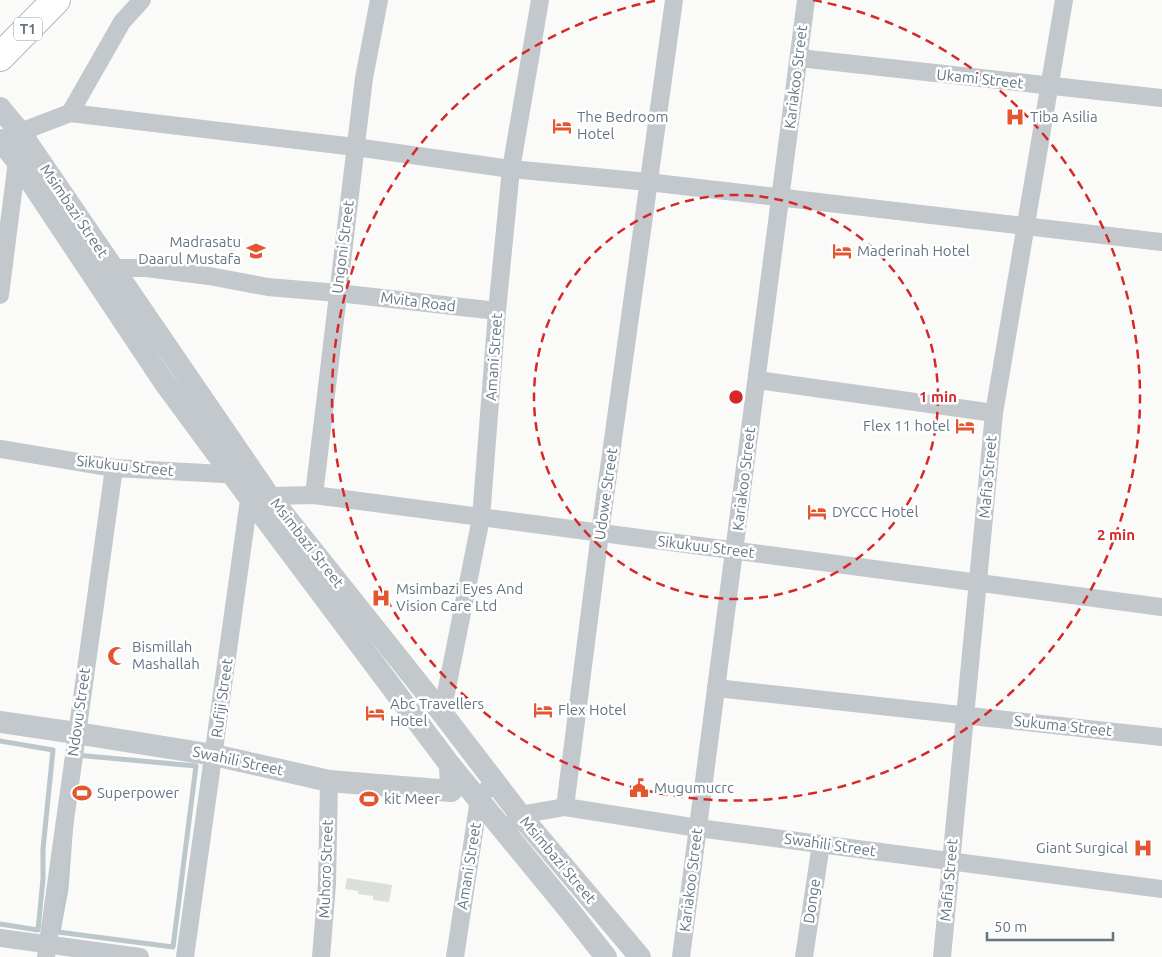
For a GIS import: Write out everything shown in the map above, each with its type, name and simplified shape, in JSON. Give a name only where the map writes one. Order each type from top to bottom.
[{"type":"highway","name":"T1","points":[[0,57],[56,0]]},
{"type":"street","points":[[70,113],[122,22],[142,0]]},
{"type":"street","name":"Ungoni Street","points":[[314,496],[364,78],[379,0]]},
{"type":"street","name":"Amani Street","points":[[442,713],[481,518],[497,312],[511,169],[540,0]]},
{"type":"street","name":"Udowe Street","points":[[565,807],[600,533],[674,0]]},
{"type":"street","name":"Kariakoo Street","points":[[681,957],[806,0]]},
{"type":"street","name":"Mafia Street","points":[[942,957],[994,413],[1064,0]]},
{"type":"street","name":"Ukami Street","points":[[799,58],[1162,98]]},
{"type":"street","name":"Msimbazi Street","points":[[0,108],[7,138],[17,161],[164,382],[240,468]]},
{"type":"street","points":[[7,138],[70,113],[355,147],[511,169],[648,182],[1162,242]]},
{"type":"street","name":"Msimbazi Street","points":[[7,138],[114,270],[240,468],[450,765],[477,799],[512,823],[640,957]]},
{"type":"street","points":[[0,295],[17,161]]},
{"type":"street","name":"Mvita Road","points":[[92,272],[119,268],[146,268],[209,276],[268,287],[338,293],[497,312]]},
{"type":"street","points":[[757,380],[994,413]]},
{"type":"street","name":"Sikukuu Street","points":[[0,449],[114,468],[223,474],[240,468]]},
{"type":"street","name":"Ndovu Street","points":[[46,951],[114,468]]},
{"type":"street","name":"Sikukuu Street","points":[[260,497],[314,496],[1162,607]]},
{"type":"street","name":"Msimbazi Street","points":[[260,497],[442,713],[496,782],[512,823],[606,957]]},
{"type":"street","name":"Rufiji Street","points":[[185,957],[248,508],[260,497]]},
{"type":"street","name":"Sukuma Street","points":[[716,688],[1162,737]]},
{"type":"street","name":"Swahili Street","points":[[0,722],[76,732],[214,755],[328,781],[451,791],[450,765]]},
{"type":"street","name":"Muhoro Street","points":[[321,957],[327,884],[328,781]]},
{"type":"street","points":[[477,799],[496,782]]},
{"type":"street","name":"Amani Street","points":[[455,957],[478,806],[477,799]]},
{"type":"street","name":"Swahili Street","points":[[512,823],[525,814],[565,807],[698,828],[1162,889]]},
{"type":"street","name":"Donge","points":[[804,957],[820,844]]},
{"type":"street","points":[[0,938],[46,951],[140,957]]},
{"type":"shaded area","points":[[347,878],[392,885],[389,902],[373,900],[373,896],[358,894],[358,891],[345,889]]},
{"type":"waterway","points":[[0,741],[53,750],[43,849],[43,879],[38,930],[0,924]]},
{"type":"waterway","points":[[76,755],[196,766],[173,947],[58,932],[66,889],[76,755]]},
{"type":"place","name":"Tiba Asilia","points":[[1015,117]]},
{"type":"place","name":"The Bedroom Hotel","points":[[562,126]]},
{"type":"place","name":"Madrasatu Daarul Mustafa","points":[[256,251]]},
{"type":"place","name":"Maderinah Hotel","points":[[842,251]]},
{"type":"place","name":"Flex 11 hotel","points":[[965,426]]},
{"type":"place","name":"DYCCC Hotel","points":[[817,512]]},
{"type":"place","name":"Msimbazi Eyes And Vision Care Ltd","points":[[381,598]]},
{"type":"place","name":"Bismillah Mashallah","points":[[117,656]]},
{"type":"place","name":"Flex Hotel","points":[[543,710]]},
{"type":"place","name":"Abc Travellers Hotel","points":[[375,713]]},
{"type":"place","name":"Mugumucrc","points":[[639,788]]},
{"type":"place","name":"Superpower","points":[[82,793]]},
{"type":"place","name":"kit Meer","points":[[369,799]]},
{"type":"place","name":"Giant Surgical","points":[[1143,848]]}]
